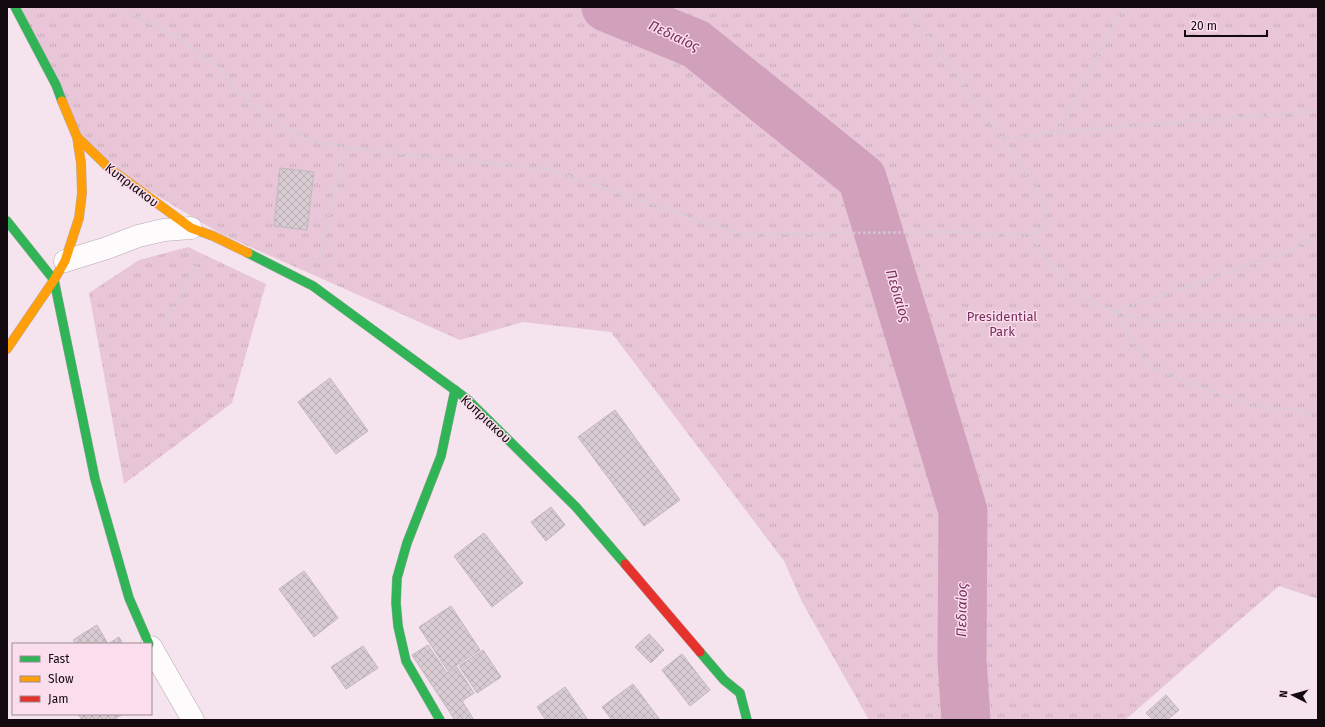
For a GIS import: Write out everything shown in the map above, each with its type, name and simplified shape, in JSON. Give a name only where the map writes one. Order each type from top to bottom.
[{"type":"street","points":[[7,349],[54,280],[65,261],[79,218],[82,193],[81,163],[77,137],[56,85],[15,7]]},
{"type":"street","name":"Κυπριακου","points":[[77,137],[109,168],[191,228],[213,236],[313,286],[467,399],[576,507],[724,680],[740,693],[747,720]]},
{"type":"street","points":[[7,221],[54,280],[95,479],[129,598],[150,643]]},
{"type":"street","name":"Κυπριακου","points":[[65,261],[107,248],[138,236],[164,230],[191,228]]},
{"type":"street","points":[[440,720],[406,661],[398,626],[396,603],[397,578],[407,543],[441,456],[455,390]]},
{"type":"street","points":[[152,650],[193,720]]},
{"type":"path","points":[[120,7],[180,39],[217,67],[249,103],[276,123],[295,133],[321,142],[345,147],[398,154],[547,169],[741,234],[943,232],[1031,235],[1042,230],[1046,221],[1045,206],[1003,139],[915,18],[903,7]]},
{"type":"path","points":[[1057,132],[1124,7]]},
{"type":"path","points":[[1003,139],[1057,132],[1318,111]]},
{"type":"path","points":[[313,286],[345,147]]},
{"type":"path","points":[[1031,235],[1045,257],[1081,295],[1114,312],[1151,321],[1297,320],[1318,317]]},
{"type":"path","points":[[164,325],[213,236]]},
{"type":"path","points":[[1114,312],[1279,255],[1318,237]]},
{"type":"path","points":[[1114,312],[1149,367],[1250,406],[1298,410],[1318,419]]},
{"type":"green space","name":"Presidential Park","points":[[21,7],[1318,7],[1318,599],[1279,586],[1125,720],[869,720],[802,602],[784,561],[611,332],[523,322],[460,340],[221,234],[91,156]]},
{"type":"green space","points":[[188,247],[266,284],[232,403],[124,484],[89,293],[139,260]]},
{"type":"building","points":[[280,168],[314,172],[307,230],[274,226]]},
{"type":"building","points":[[330,378],[368,431],[336,454],[298,402]]},
{"type":"building","points":[[615,410],[680,500],[644,526],[578,437]]},
{"type":"building","points":[[551,507],[565,525],[546,541],[531,522]]},
{"type":"building","points":[[484,533],[523,583],[492,607],[454,556]]},
{"type":"building","points":[[304,571],[338,618],[314,637],[279,589]]},
{"type":"building","points":[[451,606],[480,650],[448,671],[419,627]]},
{"type":"building","points":[[97,625],[107,643],[75,643],[73,640]]},
{"type":"building","points":[[649,634],[664,650],[651,663],[635,647]]},
{"type":"building","points":[[119,637],[122,643],[110,643]]},
{"type":"building","points":[[428,645],[447,673],[457,667],[474,693],[462,701],[474,720],[455,720],[412,655]]},
{"type":"building","points":[[363,646],[378,668],[346,689],[331,667]]},
{"type":"building","points":[[483,650],[501,677],[477,693],[459,666]]},
{"type":"building","points":[[682,654],[710,690],[690,706],[662,670]]},
{"type":"building","points":[[633,684],[660,720],[612,720],[602,707]]},
{"type":"building","points":[[565,687],[588,720],[546,720],[537,707]]},
{"type":"building","points":[[1166,695],[1179,710],[1167,720],[1153,720],[1146,713]]},
{"type":"building","points":[[79,715],[121,715],[113,720],[82,720]]},
{"type":"waterway","name":"Πεδιαίος","points":[[606,7],[696,44],[862,178],[963,511],[962,660],[966,720]]},
{"type":"traffic: fast","points":[[15,7],[56,85],[62,101]]},
{"type":"traffic: fast","points":[[7,221],[54,280],[95,479],[129,598],[149,643]]},
{"type":"traffic: fast","points":[[248,253],[313,286],[467,399],[576,507],[625,564]]},
{"type":"traffic: fast","points":[[440,720],[406,661],[398,626],[396,603],[397,578],[407,543],[441,456],[455,390]]},
{"type":"traffic: fast","points":[[700,652],[724,680],[740,693],[747,720]]},
{"type":"traffic: slow","points":[[7,349],[54,280],[65,261],[79,218],[82,193],[81,163],[77,137],[62,101]]},
{"type":"traffic: slow","points":[[77,137],[109,168],[191,228],[213,236],[248,253]]},
{"type":"traffic: jam","points":[[625,564],[700,652]]}]
